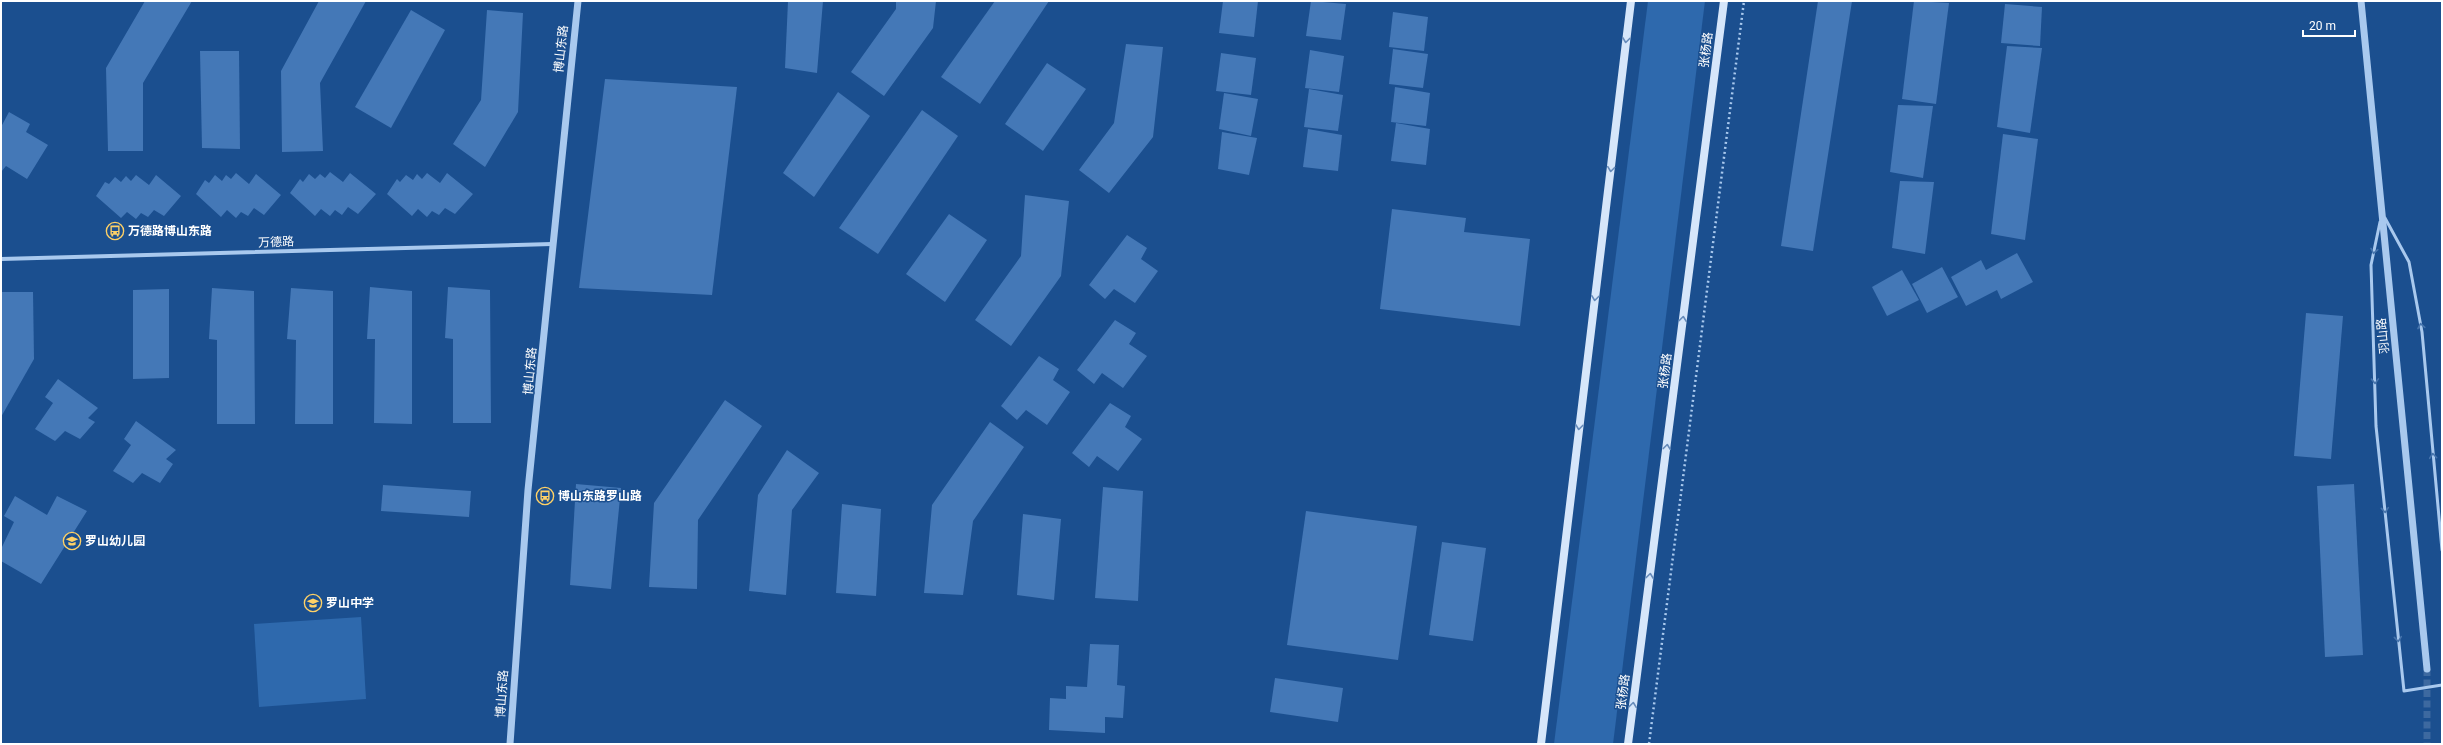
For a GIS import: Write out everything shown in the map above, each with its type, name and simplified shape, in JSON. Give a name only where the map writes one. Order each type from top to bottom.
[{"type":"main road","points":[[1541,744],[1631,1]]},
{"type":"main road","name":"张杨路","points":[[1628,744],[1724,1]]},
{"type":"street","name":"博山东路","points":[[510,744],[528,490],[538,405],[552,244],[578,1]]},
{"type":"street","name":"羽山路","points":[[2361,1],[2427,670]]},
{"type":"street","name":"万德路","points":[[1,259],[552,244]]},
{"type":"lane","points":[[2382,213],[2409,262],[2422,332],[2442,550]]},
{"type":"lane","points":[[2382,213],[2371,265],[2376,426],[2404,691],[2442,685]]},
{"type":"path","points":[[1650,744],[1744,1]]},
{"type":"shaded area","points":[[1648,1],[1705,1],[1613,744],[1554,744]]},
{"type":"shaded area","points":[[361,617],[366,699],[259,707],[254,624]]},
{"type":"building","points":[[145,1],[192,1],[143,83],[143,151],[108,151],[106,68]]},
{"type":"building","points":[[319,1],[366,1],[320,83],[323,151],[282,152],[281,71]]},
{"type":"building","points":[[788,1],[823,1],[817,73],[785,68]]},
{"type":"building","points":[[896,1],[936,1],[933,28],[884,96],[851,72],[896,9]]},
{"type":"building","points":[[995,1],[1049,1],[980,104],[941,77]]},
{"type":"building","points":[[1223,1],[1258,1],[1254,37],[1219,33]]},
{"type":"building","points":[[1311,1],[1346,4],[1341,40],[1306,36]]},
{"type":"building","points":[[1818,1],[1852,1],[1813,251],[1781,246]]},
{"type":"building","points":[[1914,1],[1949,3],[1936,104],[1902,99]]},
{"type":"building","points":[[2005,4],[2042,7],[2040,46],[2001,43]]},
{"type":"building","points":[[411,10],[445,30],[391,128],[355,107]]},
{"type":"building","points":[[487,10],[523,13],[518,112],[485,167],[453,144],[481,100]]},
{"type":"building","points":[[1393,12],[1428,17],[1424,51],[1389,47]]},
{"type":"building","points":[[1126,44],[1163,47],[1153,137],[1109,193],[1079,170],[1114,123]]},
{"type":"building","points":[[2007,46],[2042,48],[2030,133],[1997,127]]},
{"type":"building","points":[[1393,49],[1428,54],[1423,88],[1389,84]]},
{"type":"building","points":[[1310,50],[1344,56],[1339,92],[1305,88]]},
{"type":"building","points":[[200,51],[239,51],[240,149],[202,148]]},
{"type":"building","points":[[1221,53],[1256,58],[1251,95],[1216,91]]},
{"type":"building","points":[[1047,63],[1086,89],[1043,151],[1005,124]]},
{"type":"building","points":[[605,79],[737,87],[712,295],[579,288]]},
{"type":"building","points":[[1395,87],[1430,93],[1426,126],[1391,122]]},
{"type":"building","points":[[1309,89],[1343,95],[1338,131],[1304,127]]},
{"type":"building","points":[[838,92],[870,116],[814,197],[783,173]]},
{"type":"building","points":[[1224,93],[1258,99],[1251,136],[1219,129]]},
{"type":"building","points":[[1898,105],[1933,106],[1923,178],[1890,172]]},
{"type":"building","points":[[922,110],[958,136],[878,254],[839,228]]},
{"type":"building","points":[[9,112],[30,124],[26,132],[48,145],[27,179],[6,166],[1,172],[1,127]]},
{"type":"building","points":[[1396,123],[1430,129],[1426,165],[1391,161]]},
{"type":"building","points":[[1308,129],[1342,135],[1338,171],[1303,167]]},
{"type":"building","points":[[1222,132],[1257,138],[1249,175],[1218,169]]},
{"type":"building","points":[[2003,134],[2038,139],[2025,240],[1991,234]]},
{"type":"building","points":[[330,172],[343,182],[350,173],[376,194],[358,214],[348,207],[342,215],[335,210],[330,216],[321,209],[315,216],[290,193],[300,179],[303,182],[309,174],[315,179],[320,174],[325,178]]},
{"type":"building","points":[[236,173],[249,184],[256,174],[281,195],[264,215],[254,208],[248,216],[241,212],[236,218],[227,210],[221,217],[196,194],[205,180],[209,183],[215,175],[222,181],[226,175],[231,179]]},
{"type":"building","points":[[427,173],[440,183],[447,173],[473,194],[455,214],[445,208],[439,215],[432,211],[427,217],[418,209],[412,216],[387,194],[397,179],[400,182],[406,175],[413,180],[417,174],[422,179]]},
{"type":"building","points":[[136,175],[149,185],[156,175],[181,196],[164,216],[154,210],[148,217],[141,213],[136,219],[127,212],[121,218],[96,196],[105,182],[109,184],[115,177],[121,182],[126,176],[131,181]]},
{"type":"building","points":[[1900,181],[1934,182],[1925,254],[1892,248]]},
{"type":"building","points":[[1025,195],[1069,201],[1061,276],[1011,346],[975,320],[1021,256]]},
{"type":"building","points":[[1392,209],[1466,218],[1464,232],[1530,239],[1520,326],[1380,309]]},
{"type":"building","points":[[949,214],[987,240],[945,302],[906,274]]},
{"type":"building","points":[[1127,235],[1147,248],[1141,259],[1158,271],[1135,303],[1114,289],[1105,299],[1089,285]]},
{"type":"building","points":[[2017,253],[2033,282],[2001,299],[1997,290],[1966,306],[1951,277],[1981,260],[1986,270]]},
{"type":"building","points":[[1942,267],[1958,297],[1927,313],[1912,284]]},
{"type":"building","points":[[1902,270],[1919,300],[1887,316],[1872,287]]},
{"type":"building","points":[[370,287],[412,291],[412,424],[374,423],[375,339],[367,339]]},
{"type":"building","points":[[448,287],[490,290],[491,423],[453,423],[453,339],[445,338]]},
{"type":"building","points":[[212,288],[254,291],[255,424],[217,424],[217,340],[209,339]]},
{"type":"building","points":[[291,288],[333,291],[333,424],[295,424],[296,340],[287,339]]},
{"type":"building","points":[[169,289],[169,378],[133,379],[133,290]]},
{"type":"building","points":[[1,292],[33,292],[34,359],[1,417]]},
{"type":"building","points":[[2306,313],[2343,316],[2331,459],[2294,456]]},
{"type":"building","points":[[1115,320],[1136,333],[1129,344],[1147,356],[1123,388],[1102,373],[1094,384],[1077,370]]},
{"type":"building","points":[[1039,356],[1059,369],[1053,380],[1070,392],[1047,425],[1026,410],[1017,420],[1001,406]]},
{"type":"building","points":[[58,379],[98,408],[88,418],[95,422],[80,439],[65,431],[55,441],[35,429],[53,403],[45,397]]},
{"type":"building","points":[[725,400],[762,426],[698,520],[697,589],[649,587],[654,503]]},
{"type":"building","points":[[1110,403],[1131,416],[1125,427],[1142,439],[1118,471],[1097,456],[1089,467],[1072,453]]},
{"type":"building","points":[[136,421],[176,450],[166,459],[173,464],[160,483],[142,473],[133,483],[113,471],[131,445],[124,439]]},
{"type":"building","points":[[990,422],[1024,447],[973,521],[963,595],[924,593],[932,505]]},
{"type":"building","points":[[787,450],[819,473],[792,510],[786,595],[749,591],[758,495]]},
{"type":"building","points":[[576,484],[621,488],[611,589],[570,585]]},
{"type":"building","points":[[2354,484],[2363,655],[2325,657],[2317,486]]},
{"type":"building","points":[[383,485],[471,491],[469,517],[381,511]]},
{"type":"building","points":[[1103,487],[1143,491],[1138,601],[1095,598]]},
{"type":"building","points":[[15,496],[47,515],[57,496],[87,511],[41,584],[1,561],[1,549],[14,522],[4,516]]},
{"type":"building","points":[[842,504],[881,509],[876,596],[836,593]]},
{"type":"building","points":[[1306,511],[1417,526],[1398,660],[1287,645]]},
{"type":"building","points":[[1023,514],[1061,519],[1054,600],[1017,595]]},
{"type":"building","points":[[1442,542],[1486,548],[1473,641],[1429,635]]},
{"type":"building","points":[[1090,644],[1119,645],[1117,685],[1125,686],[1123,718],[1105,717],[1105,733],[1049,730],[1050,698],[1066,699],[1066,686],[1087,687]]},
{"type":"building","points":[[1275,678],[1343,688],[1338,722],[1270,712]]},
{"type":"tunnel","points":[[2427,669],[2427,744]]},
{"type":"place","name":"万德路博山东路","points":[[115,231]]},
{"type":"place","name":"博山东路罗山路","points":[[545,496]]},
{"type":"place","name":"罗山幼儿园","points":[[72,541]]},
{"type":"place","name":"罗山中学","points":[[313,603]]}]
